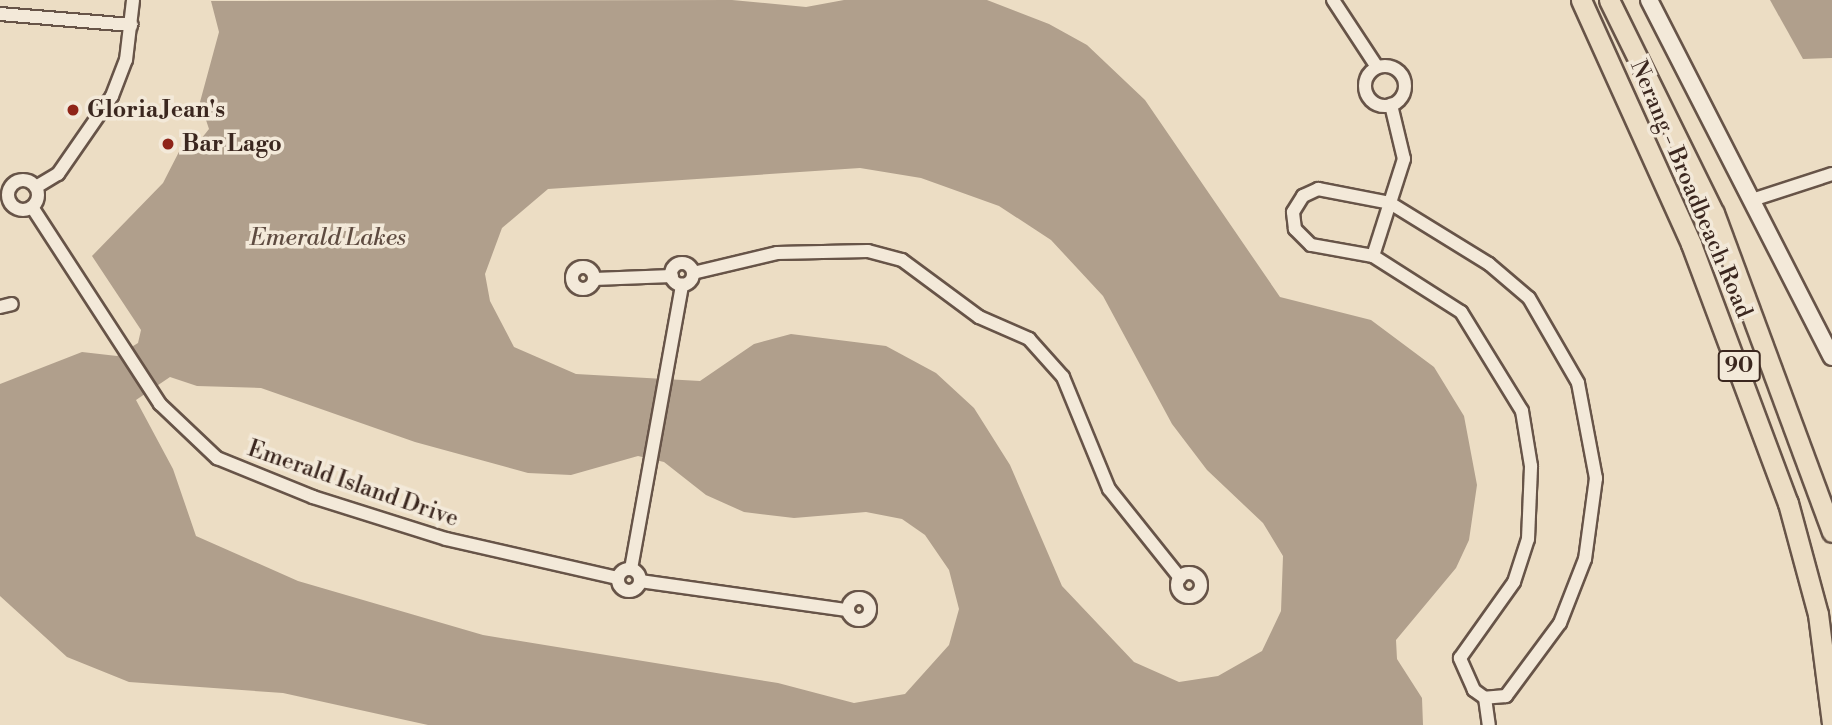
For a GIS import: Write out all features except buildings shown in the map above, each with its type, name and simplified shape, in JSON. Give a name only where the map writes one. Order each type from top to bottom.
[{"type":"main road","name":"Nerang - Broadbeach Road","points":[[1581,0],[1690,244],[1780,480],[1818,614],[1832,724]]},
{"type":"main road","name":"Nerang - Broadbeach Road","points":[[1609,0],[1714,213],[1832,532]]},
{"type":"street","points":[[0,214],[13,206],[32,207],[36,187],[58,174],[92,132],[126,60],[133,0]]},
{"type":"street","points":[[1334,0],[1377,67]]},
{"type":"street","points":[[1650,0],[1832,357]]},
{"type":"street","points":[[0,15],[18,6],[131,25]]},
{"type":"street","points":[[1391,66],[1406,82],[1403,97],[1391,106],[1376,104],[1366,93],[1366,78],[1377,67],[1391,66]]},
{"type":"street","points":[[1373,256],[1404,159],[1391,106]]},
{"type":"street","points":[[1752,200],[1832,174]]},
{"type":"street","points":[[13,206],[8,193],[14,183],[25,180],[36,187]]},
{"type":"street","points":[[1485,698],[1514,688],[1560,623],[1585,559],[1596,478],[1591,434],[1578,383],[1529,298],[1426,220],[1390,203],[1318,188],[1303,196],[1293,212],[1295,229],[1311,245],[1373,256],[1461,312],[1522,411],[1531,466],[1528,540],[1514,582],[1460,658],[1485,698],[1489,725]]},
{"type":"street","name":"Emerald Island Drive","points":[[32,207],[160,404],[217,458],[313,497],[473,547],[618,578],[626,590],[640,581]]},
{"type":"street","points":[[594,279],[677,280],[693,273],[777,253],[868,251],[902,260],[979,317],[1029,339],[1063,377],[1109,489],[1180,578]]},
{"type":"street","points":[[618,578],[631,569],[681,264],[693,273]]},
{"type":"street","points":[[631,569],[640,581],[847,610]]},
{"type":"water","name":"Emerald Lakes","points":[[732,0],[806,7],[844,0],[987,0],[1049,24],[1087,45],[1145,100],[1280,297],[1371,320],[1434,367],[1464,416],[1477,485],[1469,540],[1456,568],[1396,640],[1397,659],[1422,698],[1423,725],[428,725],[283,693],[129,682],[67,657],[0,596],[0,384],[82,352],[117,356],[138,343],[141,330],[92,256],[163,183],[184,142],[201,139],[209,129],[200,102],[219,32],[211,1]],"holes":[[[860,168],[921,178],[999,206],[1051,240],[1103,296],[1172,424],[1207,470],[1263,523],[1283,556],[1281,611],[1262,651],[1218,676],[1179,682],[1134,662],[1062,586],[1010,465],[974,408],[936,373],[886,346],[791,334],[754,344],[700,381],[576,374],[514,347],[490,301],[485,274],[502,228],[548,189]],[[170,377],[197,386],[261,388],[415,442],[528,473],[571,475],[638,456],[664,462],[706,495],[744,512],[794,518],[866,512],[902,519],[925,535],[949,570],[959,609],[949,645],[905,694],[854,703],[778,683],[483,635],[298,581],[196,536],[173,469],[136,400]]]},
{"type":"water","points":[[1770,0],[1832,0],[1832,58],[1803,59]]},
{"type":"place","name":"Gloria Jean's","points":[[73,110]]},
{"type":"place","name":"Bar Lago","points":[[168,144]]}]
